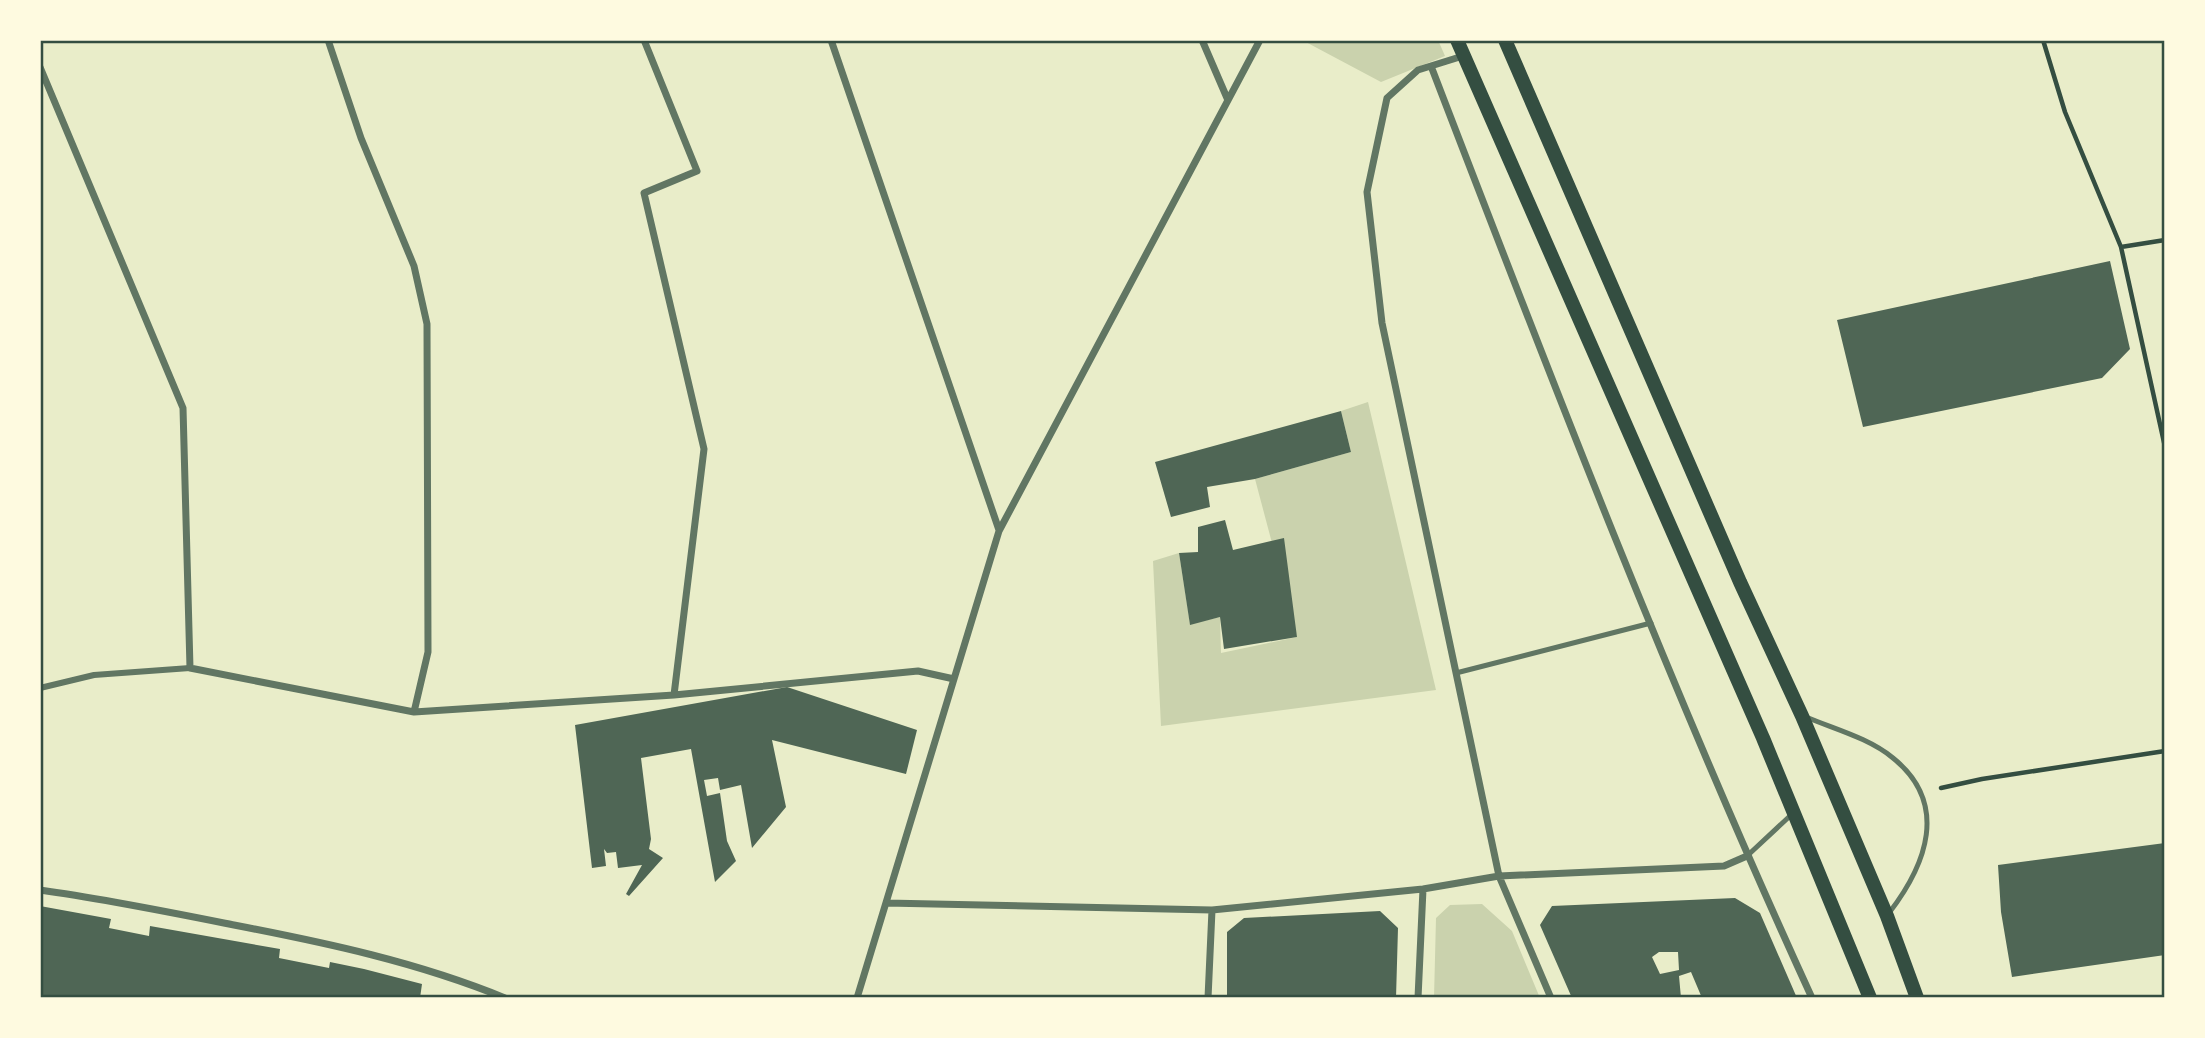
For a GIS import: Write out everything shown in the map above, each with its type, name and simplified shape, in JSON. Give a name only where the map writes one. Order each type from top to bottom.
[{"type":"main road","points":[[1457,40],[1793,813],[1870,998]]},
{"type":"main road","points":[[1505,40],[1735,571],[1802,716],[1887,916],[1917,998]]},
{"type":"street","points":[[328,40],[361,138],[414,266],[427,324],[428,652],[414,712]]},
{"type":"street","points":[[644,40],[697,171],[644,193],[704,449],[674,695]]},
{"type":"street","points":[[831,40],[999,531]]},
{"type":"street","points":[[1202,40],[1227,98]]},
{"type":"street","points":[[857,998],[999,531],[1260,40]]},
{"type":"street","points":[[1464,55],[1418,70],[1387,98],[1367,192],[1382,323],[1499,876],[1551,998]]},
{"type":"street","points":[[1431,65],[1531,328],[1651,623],[1747,856],[1812,998]]},
{"type":"street","points":[[40,67],[183,408],[190,668]]},
{"type":"street","points":[[40,688],[94,676],[190,668],[414,712],[674,695],[918,671],[954,679]]},
{"type":"street","points":[[886,903],[1212,910],[1423,889],[1499,876],[1724,866],[1747,856]]},
{"type":"street","points":[[1418,998],[1423,889]]},
{"type":"street","points":[[40,891],[100,898],[326,943],[444,973],[505,998]]},
{"type":"street","points":[[1208,998],[1212,910]]},
{"type":"lane","points":[[1456,673],[1651,623]]},
{"type":"lane","points":[[1802,716],[1871,744],[1893,758],[1922,793],[1927,813],[1924,855],[1910,886],[1887,916]]},
{"type":"lane","points":[[1747,856],[1793,813]]},
{"type":"path","points":[[2043,40],[2065,112],[2121,247],[2165,447]]},
{"type":"path","points":[[2121,247],[2165,240]]},
{"type":"path","points":[[1922,793],[1982,779],[2165,751]]},
{"type":"green space","points":[[1302,40],[1438,40],[1445,56],[1381,82]]},
{"type":"green space","points":[[1368,402],[1436,690],[1161,726],[1153,561],[1179,553],[1190,624],[1220,617],[1221,653],[1297,637],[1255,479],[1351,452],[1341,411]]},
{"type":"green space","points":[[1482,904],[1512,931],[1540,998],[1434,998],[1436,918],[1450,905]]},
{"type":"building","points":[[2110,261],[2130,349],[2102,378],[1863,427],[1837,320]]},
{"type":"building","points":[[1341,411],[1351,452],[1255,479],[1207,487],[1210,507],[1171,517],[1155,462]]},
{"type":"building","points":[[1225,520],[1233,550],[1284,538],[1297,637],[1224,649],[1220,617],[1190,625],[1179,553],[1198,552],[1198,527]]},
{"type":"building","points":[[787,687],[917,730],[906,774],[772,740],[786,807],[752,848],[741,785],[720,790],[718,778],[704,780],[707,796],[720,793],[727,841],[736,861],[715,882],[691,749],[641,758],[651,839],[649,849],[663,858],[629,896],[626,894],[642,865],[618,868],[616,852],[607,853],[604,849],[606,866],[592,868],[575,725]]},
{"type":"building","points":[[2165,843],[2165,955],[2012,977],[2001,912],[1998,865]]},
{"type":"building","points":[[1735,898],[1760,913],[1797,998],[1702,998],[1691,972],[1679,976],[1681,998],[1572,998],[1540,925],[1552,906]],"holes":[[[1659,952],[1678,952],[1679,970],[1660,974],[1652,957]]]},
{"type":"building","points":[[40,906],[111,919],[109,928],[149,936],[150,926],[280,949],[279,958],[329,968],[330,962],[364,969],[422,984],[420,998],[40,998]]},
{"type":"building","points":[[1380,911],[1398,928],[1396,998],[1227,998],[1227,932],[1244,918]]}]
